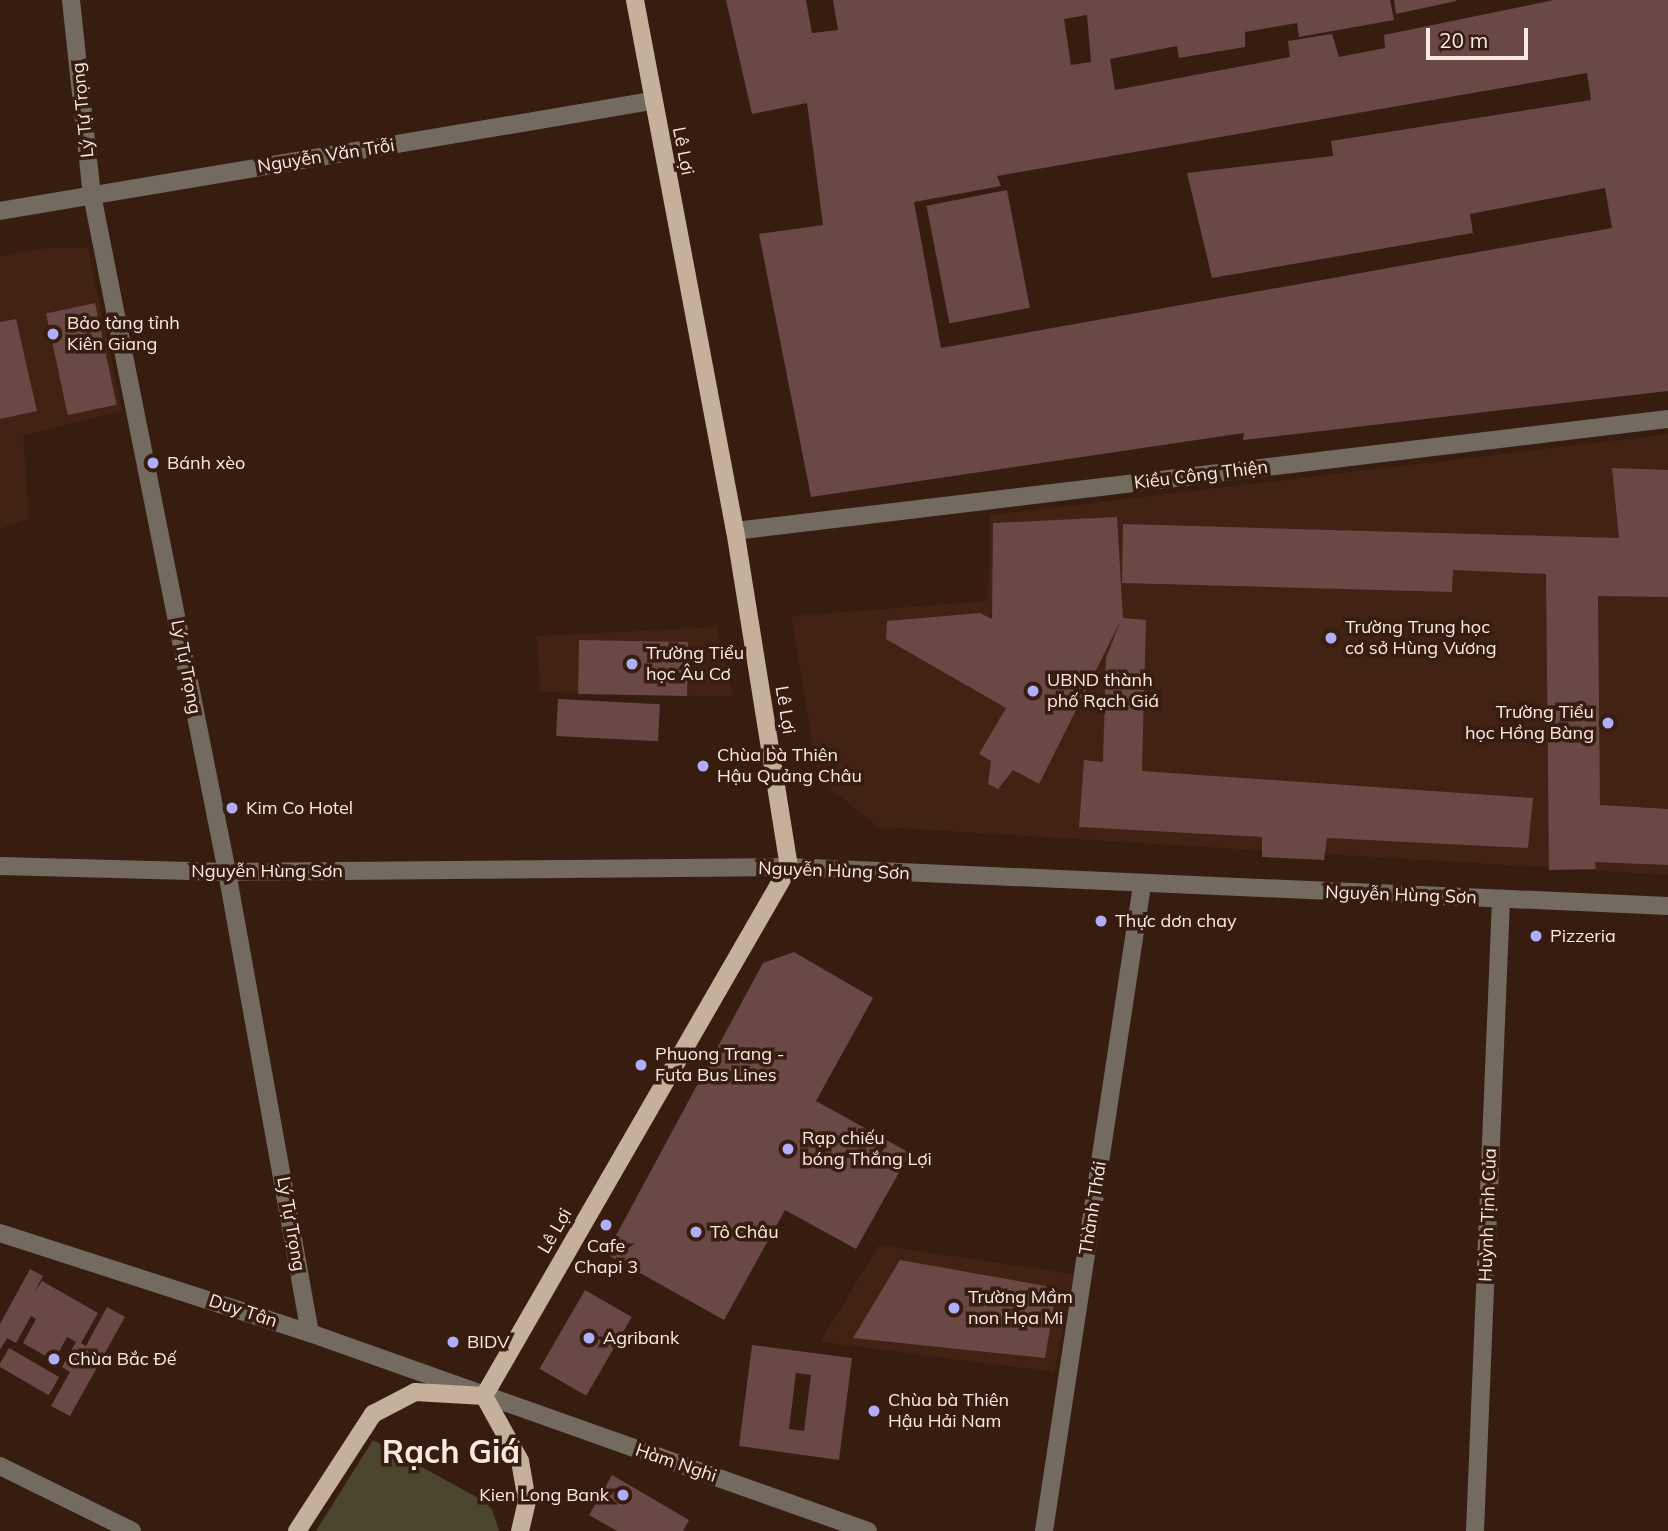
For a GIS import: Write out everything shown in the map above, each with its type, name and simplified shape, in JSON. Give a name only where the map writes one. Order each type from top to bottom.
[{"type":"main road","name":"Lê Lợi","points":[[484,1396],[789,867],[735,531],[635,0]]},
{"type":"main road","points":[[297,1531],[373,1414],[415,1392],[484,1396],[520,1461],[527,1501],[520,1531]]},
{"type":"street","name":"Lý Tự Trọng","points":[[71,0],[92,195],[227,872],[310,1333]]},
{"type":"street","name":"Nguyễn Văn Trỗi","points":[[0,211],[652,101]]},
{"type":"street","name":"Kiều Công Thiện","points":[[735,531],[1668,419]]},
{"type":"street","name":"Nguyễn Hùng Sơn","points":[[0,866],[227,872],[789,867],[1142,885],[1668,906]]},
{"type":"street","name":"Thành Thái","points":[[1044,1531],[1142,885]]},
{"type":"street","name":"Huỳnh Tịnh Của","points":[[1475,1531],[1501,899]]},
{"type":"street","name":"Duy Tân","points":[[0,1233],[310,1333],[484,1396]]},
{"type":"street","name":"Hàm Nghi","points":[[484,1396],[868,1531]]},
{"type":"street","points":[[0,1466],[132,1531]]},
{"type":"shaded area","name":"Bảo tàng tỉnh Kiên Giang","points":[[48,248],[88,248],[122,411],[23,436],[29,518],[0,529],[0,256]]},
{"type":"shaded area","points":[[1668,434],[1668,875],[878,827],[818,778],[791,616],[988,601],[990,515]]},
{"type":"shaded area","name":"Trường Tiểu học Âu Cơ","points":[[717,627],[734,697],[541,692],[536,636]]},
{"type":"shaded area","name":"Trường Mầm non Họa Mi","points":[[879,1245],[1074,1274],[1054,1372],[820,1342]]},
{"type":"shaded area","points":[[373,1440],[480,1499],[492,1509],[499,1531],[316,1531]]},
{"type":"building","points":[[726,0],[806,0],[812,33],[838,30],[833,0],[1390,0],[1394,20],[1299,37],[1297,23],[1245,32],[1245,47],[1179,58],[1177,46],[1110,59],[1115,90],[1290,57],[1288,41],[1332,34],[1339,57],[1385,48],[1384,35],[1554,0],[1668,0],[1668,391],[1243,440],[1244,433],[811,497],[759,234],[823,225],[807,103],[752,114]],"holes":[[[1087,15],[1091,62],[1071,65],[1064,19]],[[1587,73],[1591,100],[1331,141],[1333,156],[1187,173],[1212,278],[1473,233],[1470,214],[1605,188],[1612,228],[941,348],[914,202],[1001,186],[997,176]]]},
{"type":"building","points":[[1394,0],[1456,0],[1456,1],[1396,14]]},
{"type":"building","points":[[1007,190],[1030,308],[949,323],[927,206]]},
{"type":"building","points":[[95,303],[117,405],[68,415],[46,313]]},
{"type":"building","points":[[16,319],[37,411],[0,419],[0,322]]},
{"type":"building","points":[[1612,468],[1668,470],[1668,597],[1598,596],[1600,805],[1668,809],[1668,865],[1595,862],[1596,869],[1549,870],[1546,574],[1453,570],[1452,592],[1122,583],[1123,524],[1619,538]]},
{"type":"building","points":[[1117,517],[1123,618],[1146,620],[1142,771],[1533,798],[1528,848],[1327,838],[1324,860],[1262,857],[1262,837],[1079,827],[1084,760],[1103,762],[1106,658],[1121,620],[1039,784],[1013,770],[998,789],[988,784],[991,761],[979,754],[1006,708],[886,639],[887,621],[980,613],[992,619],[993,523]]},
{"type":"building","points":[[579,640],[688,642],[687,696],[578,694]]},
{"type":"building","points":[[558,699],[660,704],[658,741],[556,736]]},
{"type":"building","points":[[794,952],[873,998],[816,1101],[910,1153],[856,1249],[785,1210],[724,1320],[606,1254],[763,963]]},
{"type":"building","name":"Trường Mầm non Họa Mi","points":[[900,1260],[1057,1288],[1045,1358],[853,1338]]},
{"type":"building","points":[[30,1269],[43,1276],[34,1293],[42,1281],[98,1313],[81,1343],[86,1346],[107,1307],[125,1317],[70,1416],[51,1406],[70,1372],[62,1367],[76,1342],[67,1337],[54,1361],[23,1343],[36,1319],[31,1316],[16,1343],[7,1338],[0,1350],[0,1324]]},
{"type":"building","name":"Agribank","points":[[585,1290],[632,1317],[586,1396],[540,1369]]},
{"type":"building","points":[[752,1345],[852,1358],[839,1460],[739,1446]],"holes":[[[796,1373],[811,1375],[804,1431],[789,1429]]]},
{"type":"building","points":[[9,1348],[59,1377],[49,1395],[0,1367]]},
{"type":"building","name":"Kien Long Bank","points":[[612,1475],[689,1520],[683,1531],[617,1531],[589,1515]]},
{"type":"place","name":"Bảo tàng tỉnh Kiên Giang","points":[[53,334]]},
{"type":"place","name":"Bánh xèo","points":[[153,463]]},
{"type":"place","name":"Trường Trung học cơ sở Hùng Vương","points":[[1331,638]]},
{"type":"place","name":"Trường Tiểu học Âu Cơ","points":[[632,664]]},
{"type":"place","name":"UBND thành phố Rạch Giá","points":[[1033,691]]},
{"type":"place","name":"Trường Tiểu học Hồng Bàng","points":[[1608,723]]},
{"type":"place","name":"Chùa bà Thiên Hậu Quảng Châu","points":[[703,766]]},
{"type":"place","name":"Kim Co Hotel","points":[[232,808]]},
{"type":"place","name":"Thực dơn chay","points":[[1101,921]]},
{"type":"place","name":"Pizzeria","points":[[1536,936]]},
{"type":"place","name":"Phuong Trang - Futa Bus Lines","points":[[641,1065]]},
{"type":"place","name":"Rạp chiếu bóng Thắng Lợi","points":[[788,1149]]},
{"type":"place","name":"Cafe Chapi 3","points":[[606,1225]]},
{"type":"place","name":"Tô Châu","points":[[696,1232]]},
{"type":"place","name":"Trường Mầm non Họa Mi","points":[[954,1308]]},
{"type":"place","name":"Agribank","points":[[589,1338]]},
{"type":"place","name":"BIDV","points":[[453,1342]]},
{"type":"place","name":"Chùa Bắc Đế","points":[[54,1359]]},
{"type":"place","name":"Chùa bà Thiên Hậu Hải Nam","points":[[874,1411]]},
{"type":"place","name":"Kien Long Bank","points":[[623,1495]]},
{"type":"district","name":"Rạch Giá","points":[[451,1451]]}]
